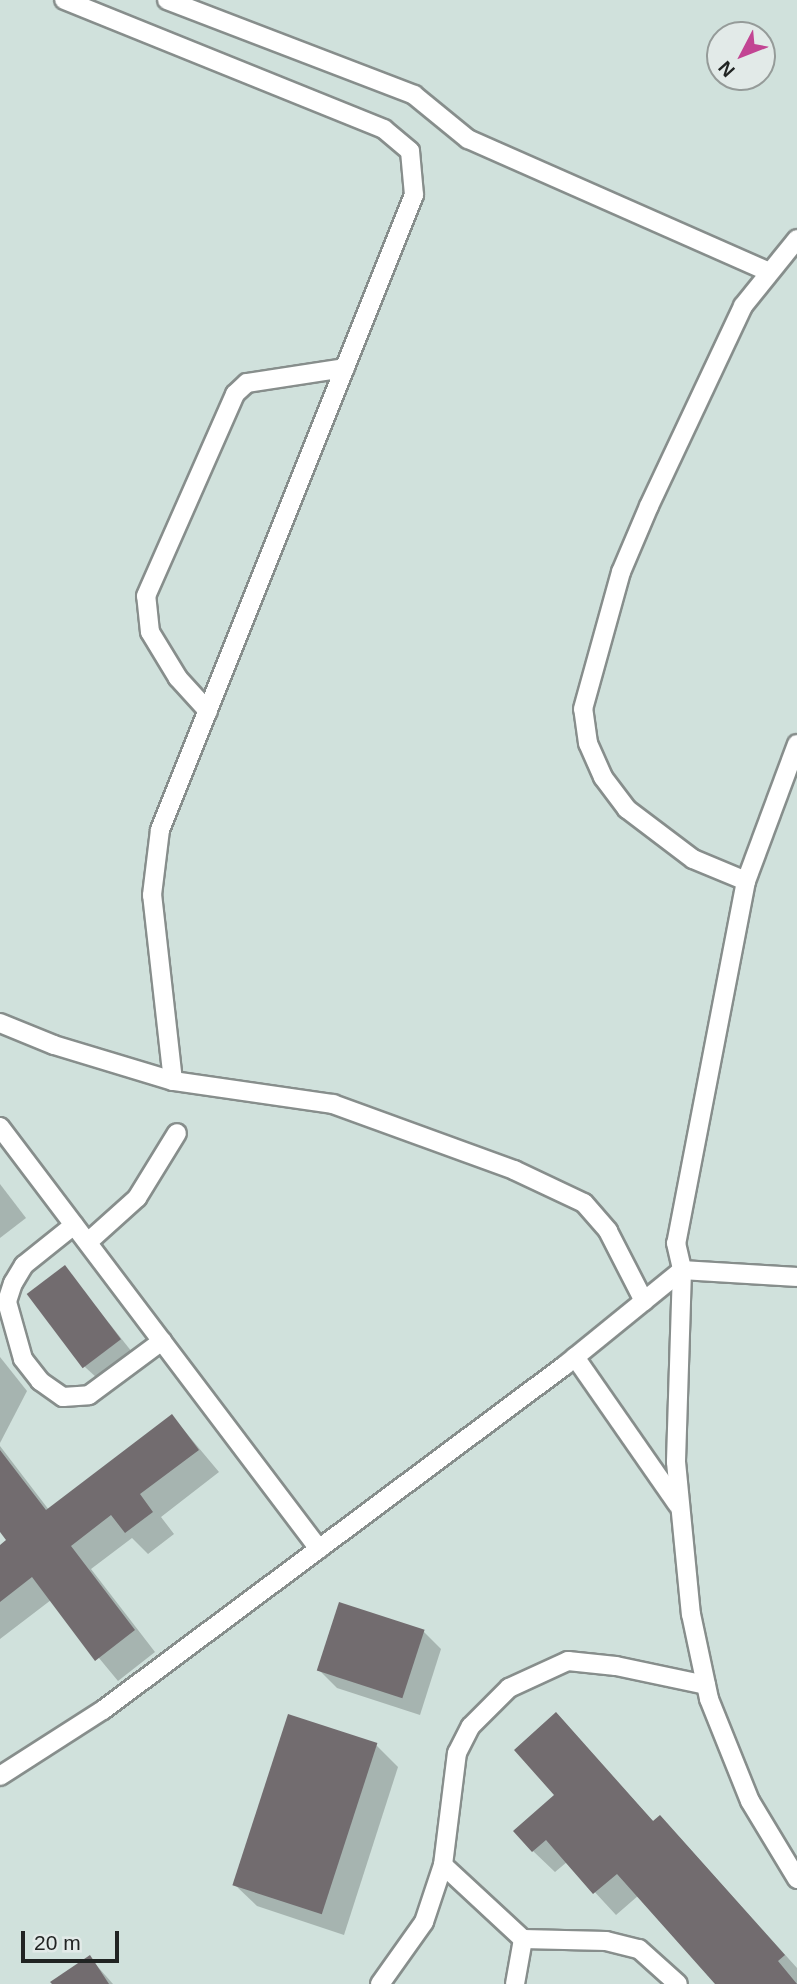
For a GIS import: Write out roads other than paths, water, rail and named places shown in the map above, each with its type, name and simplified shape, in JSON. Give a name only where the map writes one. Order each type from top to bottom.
[{"type":"lane","points":[[64,0],[384,129],[410,151],[414,195],[160,830],[152,895],[173,1081]]},
{"type":"lane","points":[[167,0],[414,94],[468,139],[769,272]]},
{"type":"lane","points":[[746,881],[693,859],[627,809],[603,777],[588,743],[583,709],[617,585],[645,517],[743,306],[797,239]]},
{"type":"lane","points":[[208,711],[177,678],[150,632],[146,596],[235,394],[247,383],[345,368]]},
{"type":"lane","points":[[797,744],[746,881],[676,1243],[682,1270],[678,1505],[691,1614],[706,1685],[750,1801],[797,1879]]},
{"type":"lane","points":[[0,1023],[54,1045],[173,1081],[333,1104],[514,1170],[584,1203],[608,1231],[644,1301]]},
{"type":"lane","points":[[0,1127],[319,1549]]},
{"type":"lane","points":[[88,1242],[137,1198],[177,1133]]},
{"type":"lane","points":[[74,1225],[24,1265],[13,1283],[7,1302],[23,1359],[40,1381],[63,1397],[89,1395],[162,1341]]},
{"type":"lane","points":[[0,1776],[103,1710],[575,1357],[682,1270],[797,1277]]},
{"type":"lane","points":[[575,1357],[678,1505]]},
{"type":"lane","points":[[380,1984],[424,1922],[443,1864],[457,1753],[471,1726],[509,1688],[568,1661],[616,1665],[706,1685]]},
{"type":"lane","points":[[0,1760],[18,1764]]},
{"type":"lane","points":[[443,1864],[523,1939],[607,1941],[639,1949],[678,1984]]},
{"type":"lane","points":[[515,1984],[523,1939]]}]
